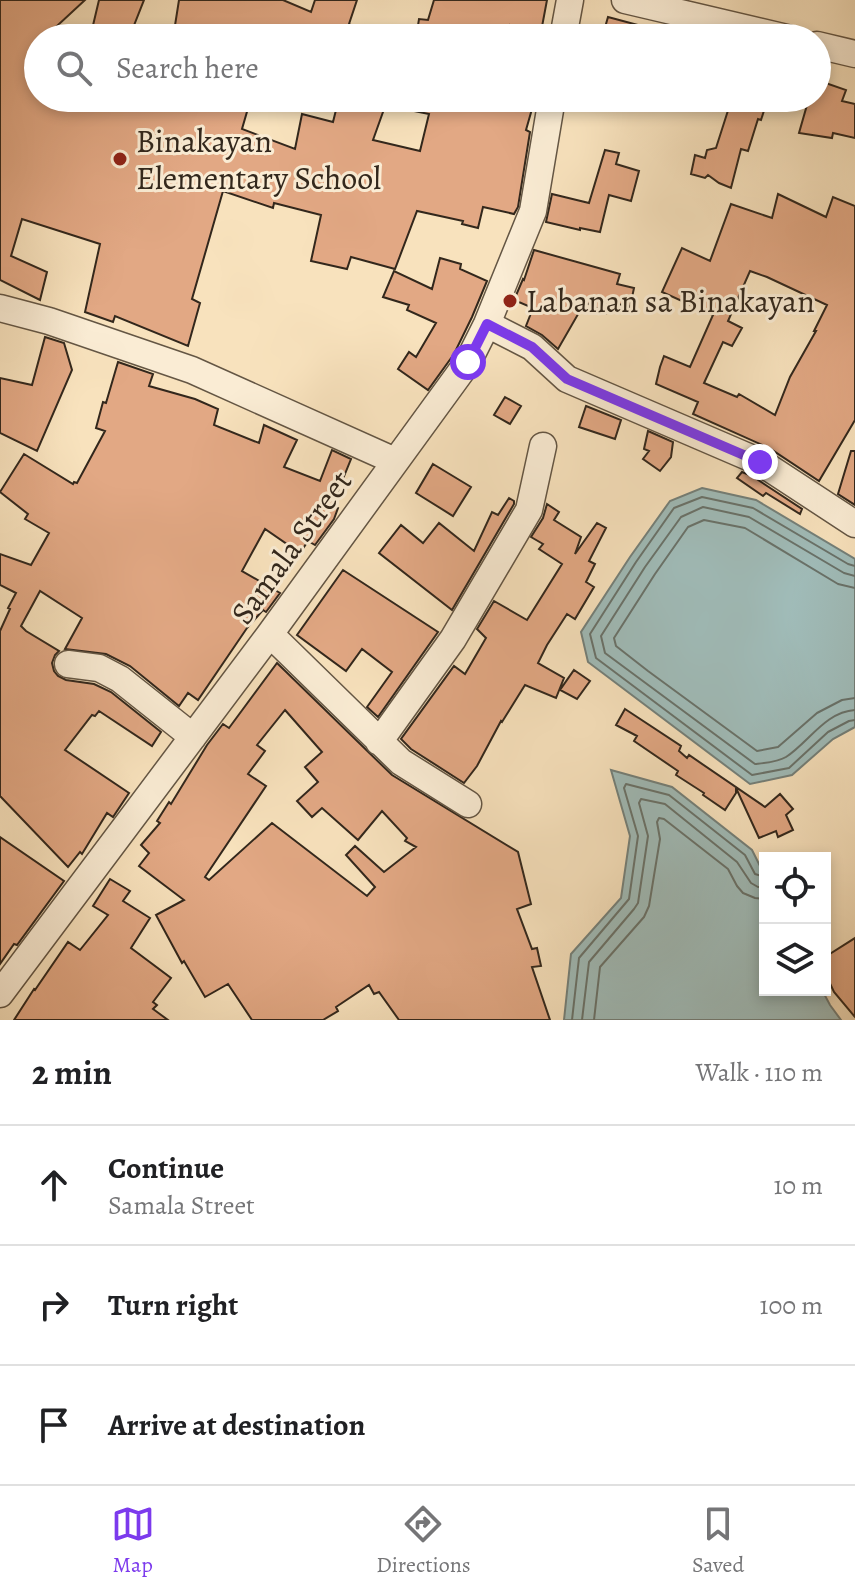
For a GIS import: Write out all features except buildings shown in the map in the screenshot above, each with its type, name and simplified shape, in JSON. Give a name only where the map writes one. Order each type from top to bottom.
[{"type":"street","points":[[566,24],[570,0]]},
{"type":"street","points":[[625,0],[727,24]]},
{"type":"street","points":[[831,48],[855,54]]},
{"type":"street","name":"Samala Street","points":[[0,994],[270,634],[468,362],[487,324],[533,211],[550,112]]},
{"type":"street","points":[[0,308],[49,321],[192,370],[395,461]]},
{"type":"street","points":[[487,324],[532,347],[567,379],[760,462],[855,524]]},
{"type":"street","points":[[379,742],[453,639],[529,510],[543,446]]},
{"type":"street","points":[[270,634],[401,762],[468,804]]},
{"type":"street","points":[[68,664],[99,668],[120,679],[193,737]]},
{"type":"water","points":[[702,488],[756,500],[855,559],[855,727],[833,739],[792,775],[750,784],[588,662],[581,632],[630,557],[670,501]]},
{"type":"water","points":[[611,770],[672,787],[752,850],[759,864],[759,996],[825,996],[841,1020],[564,1020],[571,954],[621,898],[630,836]]},
{"type":"place","name":"Binakayan Elementary School","points":[[120,159]]},
{"type":"place","name":"Labanan sa Binakayan","points":[[510,301]]},
{"type":"route","points":[[468,362],[487,324],[532,347],[567,379],[760,462]]}]
